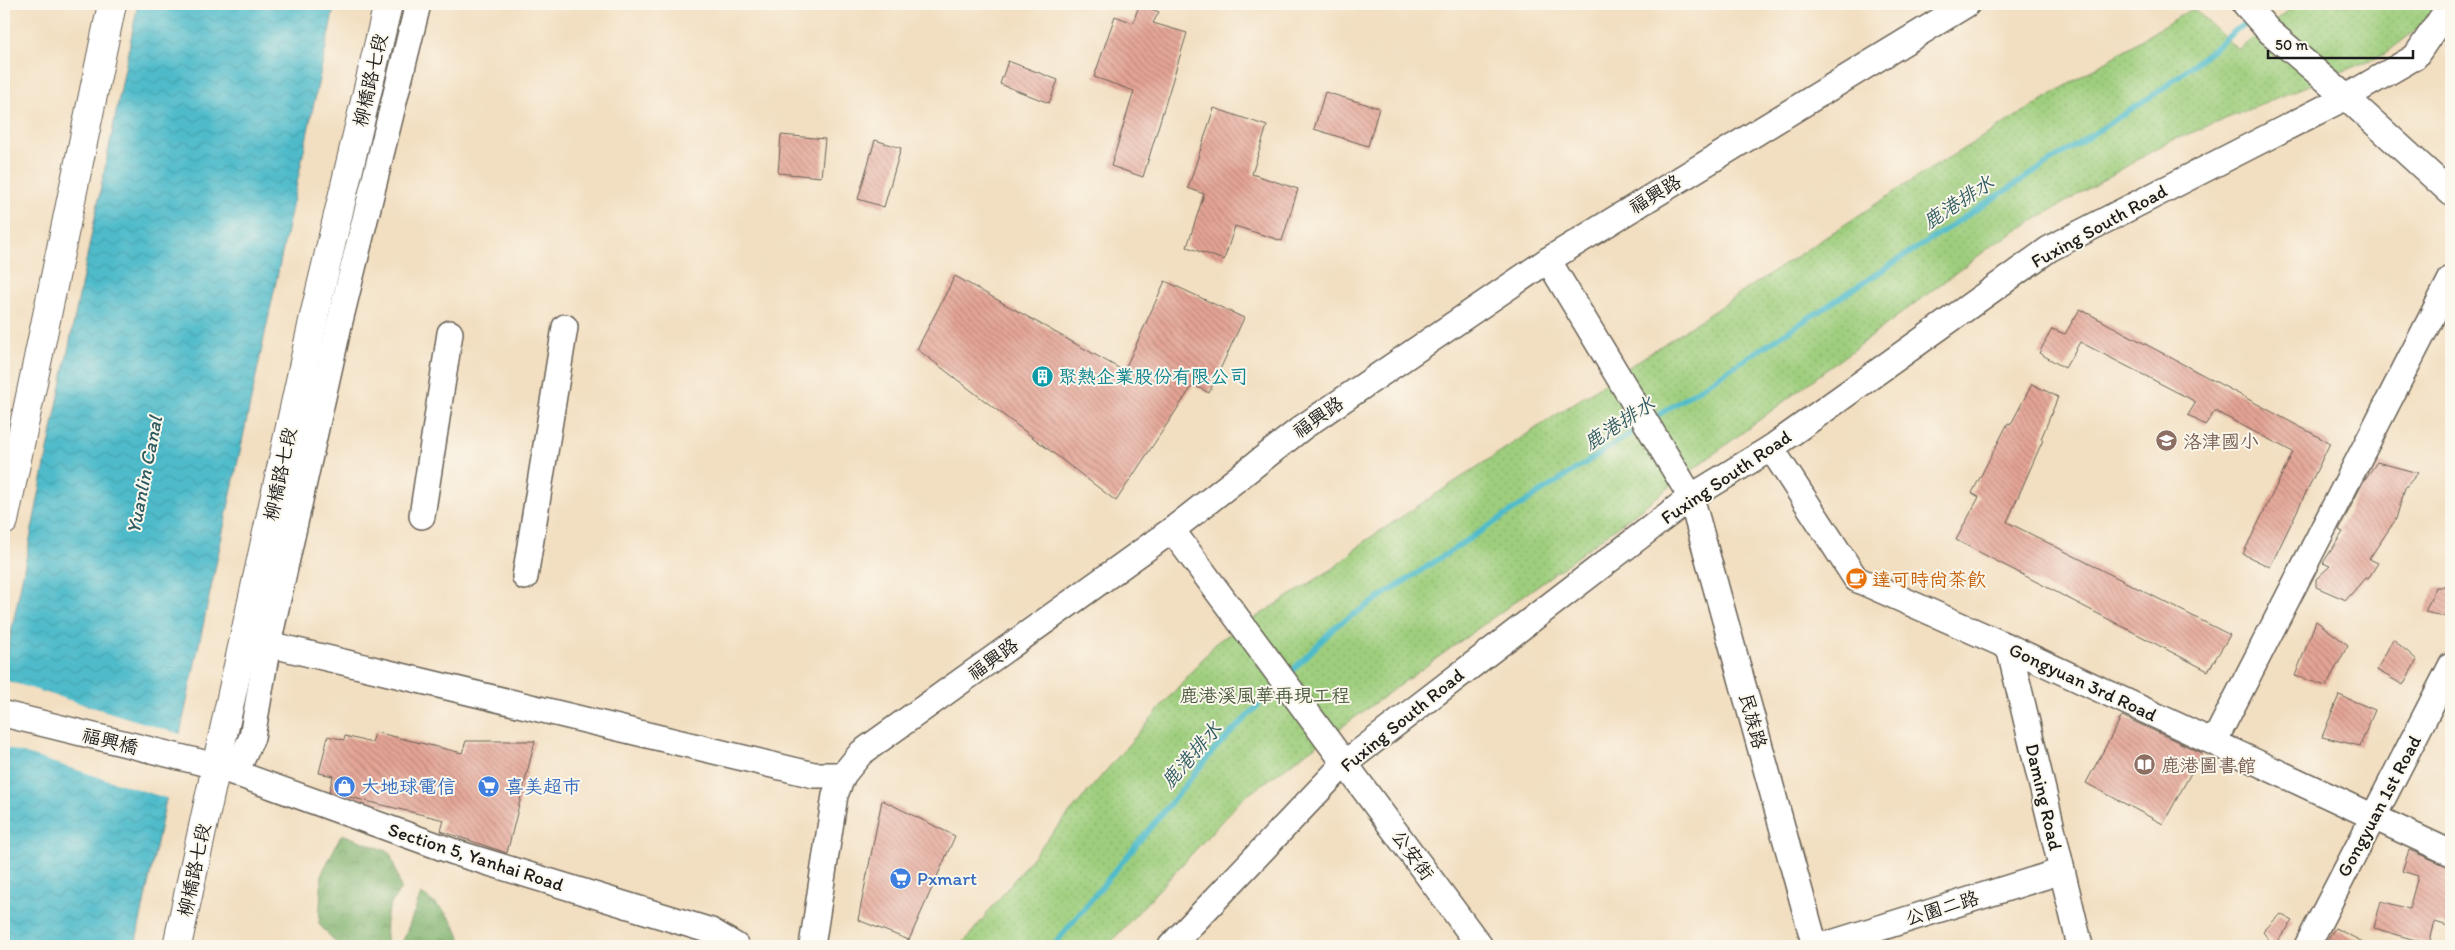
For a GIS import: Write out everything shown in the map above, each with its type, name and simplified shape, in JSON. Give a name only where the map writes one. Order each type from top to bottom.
[{"type":"main road","points":[[4,520],[112,4]]},
{"type":"main road","name":"柳橋路七段","points":[[177,946],[315,312],[388,4]]},
{"type":"street","points":[[216,766],[242,758],[252,737],[268,644],[339,325],[418,4]]},
{"type":"street","name":"福興路","points":[[812,946],[835,795],[843,775],[861,753],[1172,530],[1303,427],[1548,260],[1967,4]]},
{"type":"street","points":[[2245,4],[2269,31],[2346,97],[2451,193]]},
{"type":"street","name":"Fuxing South Road","points":[[1171,946],[1345,763],[1691,497],[1772,448],[2049,249],[2346,97],[2415,58],[2450,4]]},
{"type":"street","name":"民族路","points":[[1548,260],[1691,497],[1815,946]]},
{"type":"street","points":[[2214,742],[2451,279]]},
{"type":"street","points":[[525,577],[566,327]]},
{"type":"street","points":[[422,516],[450,333]]},
{"type":"street","name":"Gongyuan 3rd Road","points":[[1772,448],[1856,579],[2009,647],[2451,853]]},
{"type":"street","name":"公安街","points":[[1172,530],[1480,946]]},
{"type":"street","points":[[268,644],[786,769],[814,775],[843,775]]},
{"type":"street","name":"Daming Road","points":[[2009,647],[2080,946]]},
{"type":"street","name":"Gongyuan 1st Road","points":[[2307,946],[2451,666]]},
{"type":"street","name":"福興橋","points":[[4,714],[216,766]]},
{"type":"street","name":"Section 5, Yanhai Road","points":[[216,766],[460,854],[712,930],[726,943]]},
{"type":"street","name":"公園二路","points":[[1822,946],[2062,871]]},
{"type":"green space","name":"鹿港溪風華再現工程","points":[[2297,4],[2439,4],[2431,18],[2385,54],[2166,143],[1994,244],[1563,567],[1242,799],[1107,946],[961,946],[1043,844],[1217,642],[1334,568],[1365,541],[1914,179],[2193,8],[2238,50]]},
{"type":"green space","points":[[342,834],[390,852],[401,889],[392,903],[387,916],[387,946],[339,946],[319,924],[322,873]]},
{"type":"green space","points":[[421,894],[442,909],[448,916],[457,930],[461,946],[390,946],[403,941]]},
{"type":"water","name":"Yuanlin Canal","points":[[138,4],[335,4],[135,946],[4,946],[4,668]]},
{"type":"pier","points":[[4,680],[183,735],[169,799],[4,747]]},
{"type":"building","points":[[1139,5],[1159,12],[1153,23],[1187,33],[1143,177],[1111,166],[1134,91],[1094,77],[1115,16],[1133,23]]},
{"type":"building","points":[[1008,61],[1058,80],[1049,103],[1000,84]]},
{"type":"building","points":[[1325,92],[1379,108],[1368,146],[1314,129]]},
{"type":"building","points":[[1214,108],[1267,126],[1252,174],[1298,189],[1282,241],[1235,226],[1224,260],[1187,247],[1204,194],[1188,188]]},
{"type":"building","points":[[781,135],[825,139],[821,177],[778,173]]},
{"type":"building","points":[[875,140],[901,148],[884,207],[858,199]]},
{"type":"building","name":"聚熱企業股份有限公司","points":[[955,276],[1124,371],[1165,281],[1244,318],[1209,393],[1193,385],[1116,501],[917,349]]},
{"type":"building","points":[[2080,309],[2330,443],[2270,567],[2243,554],[2293,452],[2215,411],[2205,425],[2188,415],[2196,402],[2080,342],[2065,368],[2039,353],[2052,329],[2065,334]]},
{"type":"building","points":[[2032,384],[2058,397],[2041,439],[2043,440],[2007,522],[2230,635],[2208,671],[1956,540],[1979,497],[1972,493],[2008,423],[2011,424]]},
{"type":"building","points":[[2377,462],[2418,473],[2405,488],[2396,519],[2369,559],[2378,563],[2368,579],[2365,578],[2346,600],[2316,587],[2316,579],[2330,566],[2323,563],[2343,532],[2339,530],[2363,482]]},
{"type":"building","points":[[2436,587],[2451,587],[2451,618],[2425,612]]},
{"type":"building","points":[[2316,621],[2348,645],[2326,686],[2295,676]]},
{"type":"building","points":[[2393,639],[2417,660],[2403,685],[2377,670]]},
{"type":"building","points":[[2339,695],[2375,710],[2360,746],[2322,737]]},
{"type":"building","name":"鹿港圖書館","points":[[2122,716],[2202,753],[2163,824],[2086,783]]},
{"type":"building","points":[[375,732],[462,753],[466,741],[535,741],[507,853],[441,831],[444,820],[329,792],[333,776],[319,773],[328,736],[344,740],[345,736],[372,743]]},
{"type":"building","name":"Pxmart","points":[[882,800],[955,836],[909,940],[858,920]]},
{"type":"building","points":[[2409,850],[2450,867],[2446,880],[2451,881],[2451,927],[2435,922],[2429,944],[2374,928],[2381,901],[2409,909],[2418,876],[2402,871]]},
{"type":"building","points":[[2280,914],[2293,921],[2274,946],[2263,932]]},
{"type":"building","points":[[2335,928],[2371,946],[2323,946]]},
{"type":"waterway","name":"鹿港排水","points":[[2259,12],[2270,4]]},
{"type":"waterway","name":"鹿港排水","points":[[1651,420],[2161,90],[2250,19]]},
{"type":"waterway","name":"鹿港排水","points":[[1287,676],[1336,626],[1642,426]]},
{"type":"waterway","name":"鹿港排水","points":[[1053,946],[1215,749],[1278,685]]},
{"type":"place","name":"聚熱企業股份有限公司","points":[[1042,376]]},
{"type":"place","name":"洛津國小","points":[[2167,441]]},
{"type":"place","name":"達可時尚茶飲","points":[[1856,579]]},
{"type":"place","name":"鹿港圖書館","points":[[2145,765]]},
{"type":"place","name":"大地球電信","points":[[345,786]]},
{"type":"place","name":"喜美超市","points":[[489,786]]},
{"type":"place","name":"Pxmart","points":[[901,878]]}]
